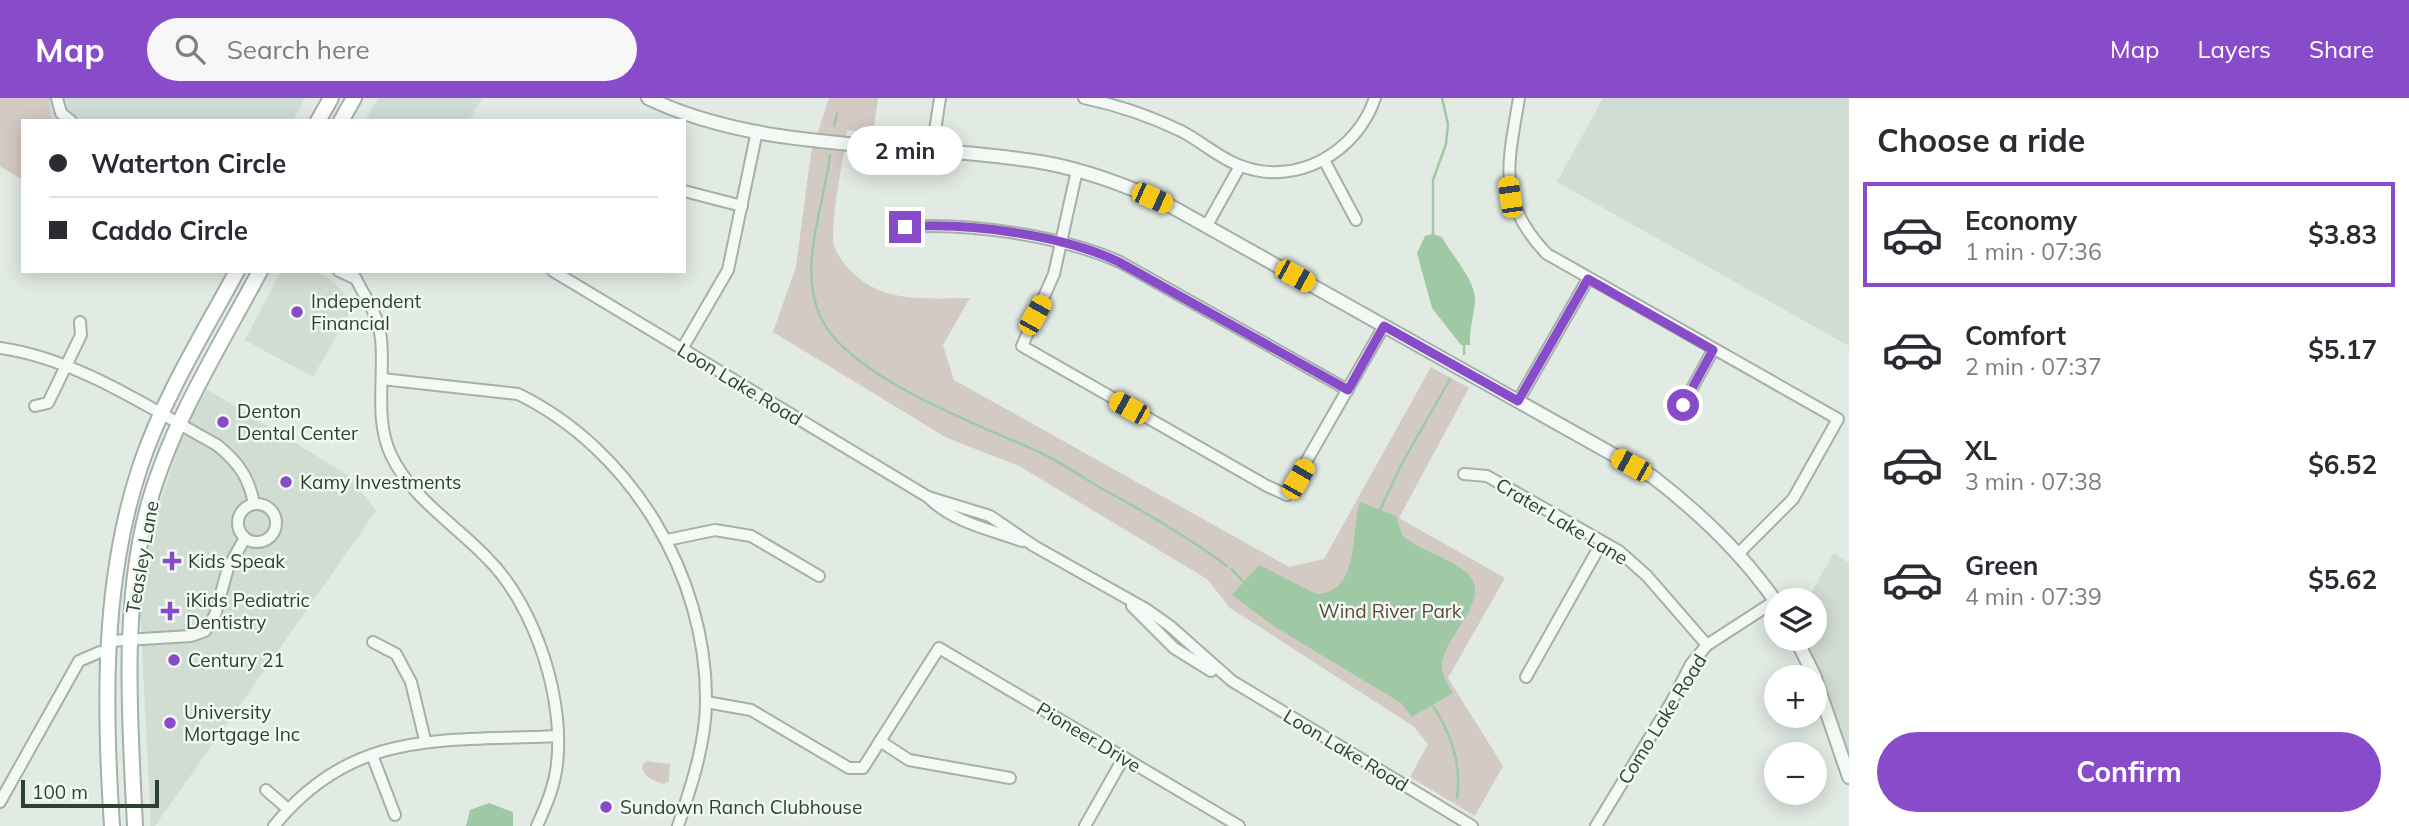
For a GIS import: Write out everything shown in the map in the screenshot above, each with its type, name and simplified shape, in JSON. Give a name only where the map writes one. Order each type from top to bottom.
[{"type":"main road","points":[[319,119],[331,98]]},
{"type":"main road","points":[[342,119],[354,98]]},
{"type":"main road","name":"Teasley Lane","points":[[112,826],[107,739],[109,648],[112,594],[124,523],[140,466],[161,415],[236,273]]},
{"type":"main road","name":"Teasley Lane","points":[[135,826],[129,639],[147,510],[178,424],[259,273]]},
{"type":"street","points":[[57,98],[61,113],[68,119]]},
{"type":"street","points":[[932,150],[940,98]]},
{"type":"street","points":[[1084,98],[1144,115],[1180,131],[1240,166],[1292,171],[1324,160],[1337,152],[1356,133],[1375,98]]},
{"type":"street","points":[[1519,98],[1507,179],[1513,206],[1528,234],[1548,254],[1588,279],[1838,419],[1793,499],[1739,554]]},
{"type":"street","points":[[657,100],[730,126],[1026,160],[1077,170],[1138,191],[1653,477],[1707,521],[1739,554],[1766,588]]},
{"type":"street","points":[[682,349],[727,270],[757,131]]},
{"type":"street","points":[[1324,160],[1356,220]]},
{"type":"street","points":[[1206,227],[1240,166]]},
{"type":"street","points":[[1077,170],[1054,274],[1023,346],[1287,495],[1384,326]]},
{"type":"street","points":[[686,192],[742,206]]},
{"type":"street","points":[[905,227],[927,225],[1061,241],[1089,248],[1119,262],[1348,390]]},
{"type":"street","name":"Loon Lake Road","points":[[555,273],[929,497],[990,516],[1034,546],[1128,602],[1146,609],[1170,626],[1220,673],[1472,826]]},
{"type":"street","points":[[354,275],[368,297],[379,325],[385,440],[400,473],[495,566],[516,596],[539,642],[552,696],[557,736],[554,782],[537,826]]},
{"type":"street","points":[[1518,401],[1588,279]]},
{"type":"street","points":[[35,406],[48,403],[81,335],[80,322]]},
{"type":"street","points":[[0,348],[29,352],[67,366],[217,445],[233,458],[250,482],[254,504]]},
{"type":"street","points":[[1683,405],[1713,350]]},
{"type":"street","points":[[382,379],[518,394],[537,403],[573,429],[623,476],[667,540],[698,627],[706,702],[692,784],[678,826]]},
{"type":"street","name":"Crater Lake Lane","points":[[1464,474],[1487,476],[1602,542],[1640,569],[1707,645]]},
{"type":"street","points":[[254,504],[268,508],[274,514],[274,531],[265,540],[245,538],[239,530],[238,516],[254,504]]},
{"type":"street","points":[[667,540],[715,530],[751,536],[819,576]]},
{"type":"street","points":[[0,802],[79,661],[129,639],[191,636],[205,631],[215,615],[229,568],[245,538]]},
{"type":"street","points":[[1526,677],[1602,542]]},
{"type":"street","name":"Como Lake Road","points":[[1596,826],[1672,701],[1691,663],[1707,645],[1764,609]]},
{"type":"street","points":[[373,642],[396,654],[401,663],[411,682],[425,740]]},
{"type":"street","name":"Pioneer Drive","points":[[880,741],[939,648],[1124,757],[1219,821],[1239,826]]},
{"type":"street","points":[[706,702],[751,710],[849,768],[863,768],[880,741],[909,760],[1010,778]]},
{"type":"street","points":[[1827,712],[1849,777]]},
{"type":"street","points":[[274,826],[288,809],[324,779],[372,754],[425,740],[557,736]]},
{"type":"street","points":[[372,754],[396,815]]},
{"type":"street","points":[[1085,826],[1124,757]]},
{"type":"street","points":[[267,790],[288,809]]},
{"type":"shaded area","points":[[0,98],[305,98],[294,119],[80,119],[73,115],[71,119],[21,119],[21,179],[0,166]]},
{"type":"shaded area","points":[[378,98],[482,98],[470,119],[366,119]]},
{"type":"shaded area","points":[[1603,98],[1849,98],[1849,346],[1557,182]]},
{"type":"shaded area","points":[[1433,234],[1442,237],[1472,285],[1475,301],[1470,345],[1461,345],[1432,308],[1417,253],[1425,236]]},
{"type":"shaded area","points":[[280,273],[319,273],[334,282],[354,305],[313,377],[245,340]]},
{"type":"shaded area","points":[[205,388],[349,476],[376,511],[155,826],[151,826],[140,610],[150,535],[181,438]]},
{"type":"shaded area","points":[[1360,502],[1396,516],[1402,535],[1461,568],[1474,584],[1475,596],[1471,608],[1444,657],[1442,671],[1453,693],[1412,717],[1401,703],[1275,627],[1232,595],[1259,565],[1316,594],[1330,591],[1340,584],[1351,559]]},
{"type":"shaded area","points":[[1834,553],[1849,563],[1849,777],[1827,720],[1827,665],[1806,665],[1801,651],[1827,651],[1827,588],[1814,588]]},
{"type":"shaded area","points":[[489,803],[513,812],[513,826],[466,826],[470,810]]},
{"type":"green space","points":[[0,98],[50,98],[50,117],[52,119],[21,119],[21,179],[0,166]]},
{"type":"green space","name":"Wind River Park","points":[[829,98],[878,98],[873,133],[847,130],[833,224],[836,250],[847,267],[876,289],[905,297],[970,298],[943,345],[954,380],[1289,567],[1324,559],[1431,367],[1469,388],[1399,518],[1505,578],[1448,678],[1503,766],[1475,816],[1410,777],[1428,744],[1413,726],[1230,608],[1207,579],[1019,466],[947,438],[773,332],[796,267],[811,153]]},
{"type":"green space","points":[[646,761],[670,764],[669,781],[664,784],[647,776],[642,767]]},
{"type":"waterway","points":[[1433,235],[1433,180],[1446,144],[1448,124],[1442,98]]},
{"type":"waterway","points":[[834,126],[837,114]]},
{"type":"waterway","points":[[830,155],[814,236],[811,277],[820,316],[834,338],[857,359],[916,396],[1053,459],[1166,525],[1227,566]]},
{"type":"waterway","points":[[1464,342],[1464,354]]},
{"type":"waterway","points":[[1379,512],[1401,465],[1450,379]]},
{"type":"waterway","points":[[1231,569],[1246,584]]},
{"type":"waterway","points":[[1431,703],[1453,748],[1458,773],[1457,798]]},
{"type":"place","name":"Independent Financial","points":[[297,312]]},
{"type":"place","name":"Denton Dental Center","points":[[223,422]]},
{"type":"place","name":"Kamy Investments","points":[[286,482]]},
{"type":"place","name":"Kids Speak","points":[[172,561]]},
{"type":"place","name":"iKids Pediatric Dentistry","points":[[170,611]]},
{"type":"place","name":"Century 21","points":[[174,660]]},
{"type":"place","name":"University Mortgage Inc","points":[[170,723]]},
{"type":"place","name":"Sundown Ranch Clubhouse","points":[[606,807]]},
{"type":"route","points":[[905,227],[927,225],[1040,237],[1089,248],[1119,262],[1348,390],[1384,326],[1518,401],[1588,279],[1713,350],[1683,405]]}]
